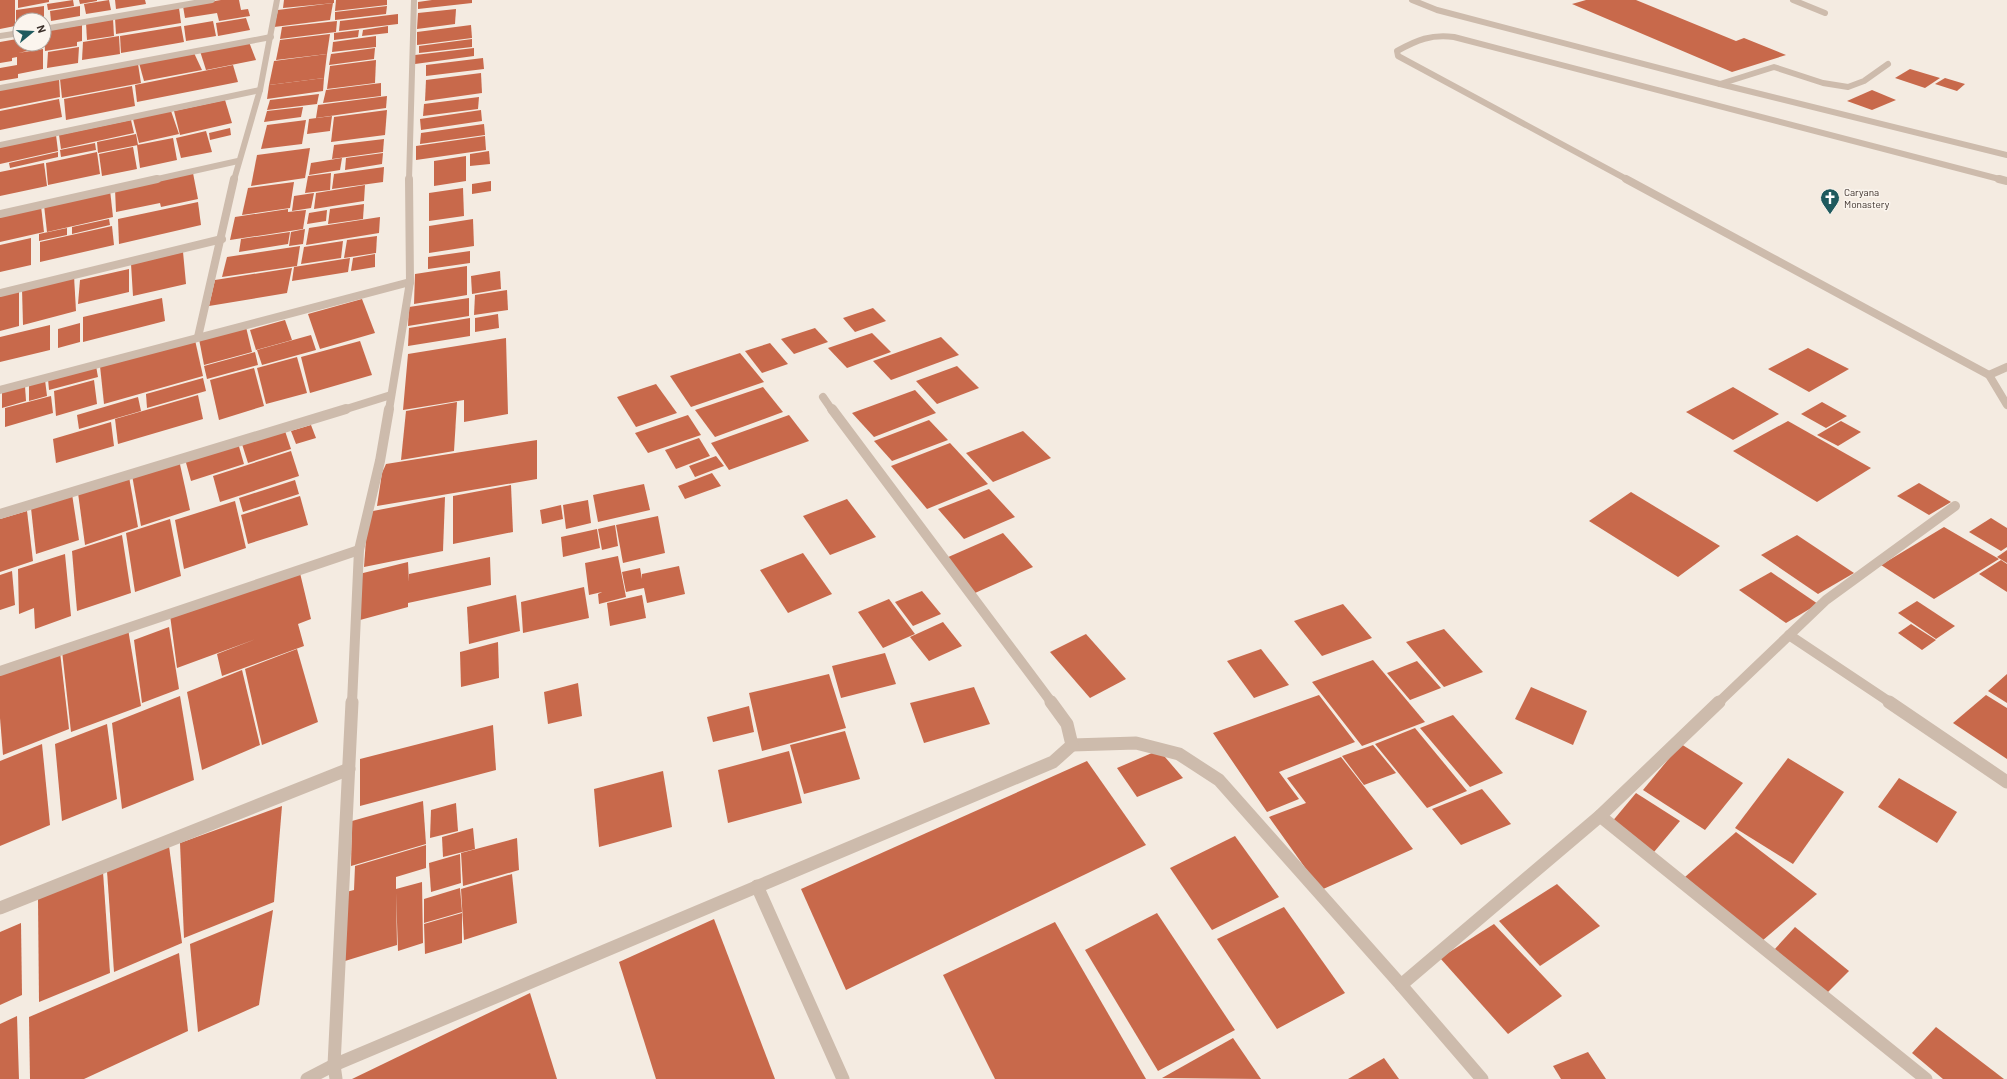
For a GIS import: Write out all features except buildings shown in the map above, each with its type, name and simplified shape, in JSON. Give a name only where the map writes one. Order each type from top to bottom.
[{"type":"street","points":[[52,28],[212,0]]},
{"type":"street","points":[[198,336],[222,239],[238,161],[260,90],[277,0]]},
{"type":"street","points":[[335,1072],[359,550],[380,461],[410,282],[409,177],[414,0]]},
{"type":"street","points":[[1412,0],[1437,10],[1720,84],[2007,155]]},
{"type":"street","points":[[1793,0],[1825,13]]},
{"type":"street","points":[[0,36],[12,34]]},
{"type":"street","points":[[2007,181],[1454,37],[1435,34],[1421,38],[1397,51],[1398,56],[1989,375],[2007,405]]},
{"type":"street","points":[[0,88],[271,36]]},
{"type":"street","points":[[1720,84],[1774,67],[1823,83],[1848,87],[1864,81],[1888,64]]},
{"type":"street","points":[[0,145],[260,90]]},
{"type":"street","points":[[0,214],[238,161]]},
{"type":"street","points":[[0,293],[222,239]]},
{"type":"street","points":[[0,390],[198,336],[410,282]]},
{"type":"street","points":[[1989,375],[2007,367]]},
{"type":"street","points":[[0,514],[391,394]]},
{"type":"street","points":[[823,397],[1067,724],[1072,745]]},
{"type":"street","points":[[1401,985],[1600,816],[1831,596],[1955,506]]},
{"type":"street","points":[[0,671],[359,550]]},
{"type":"street","points":[[1789,635],[2007,782]]},
{"type":"street","points":[[307,1079],[335,1072],[757,886],[1053,762],[1072,745],[1136,743],[1179,754],[1219,780],[1401,985],[1482,1079]]},
{"type":"street","points":[[0,908],[349,769]]},
{"type":"street","points":[[1600,816],[1926,1079]]},
{"type":"street","points":[[757,886],[843,1079]]},
{"type":"place","name":"Caryana Monastery","points":[[1830,215]]}]
